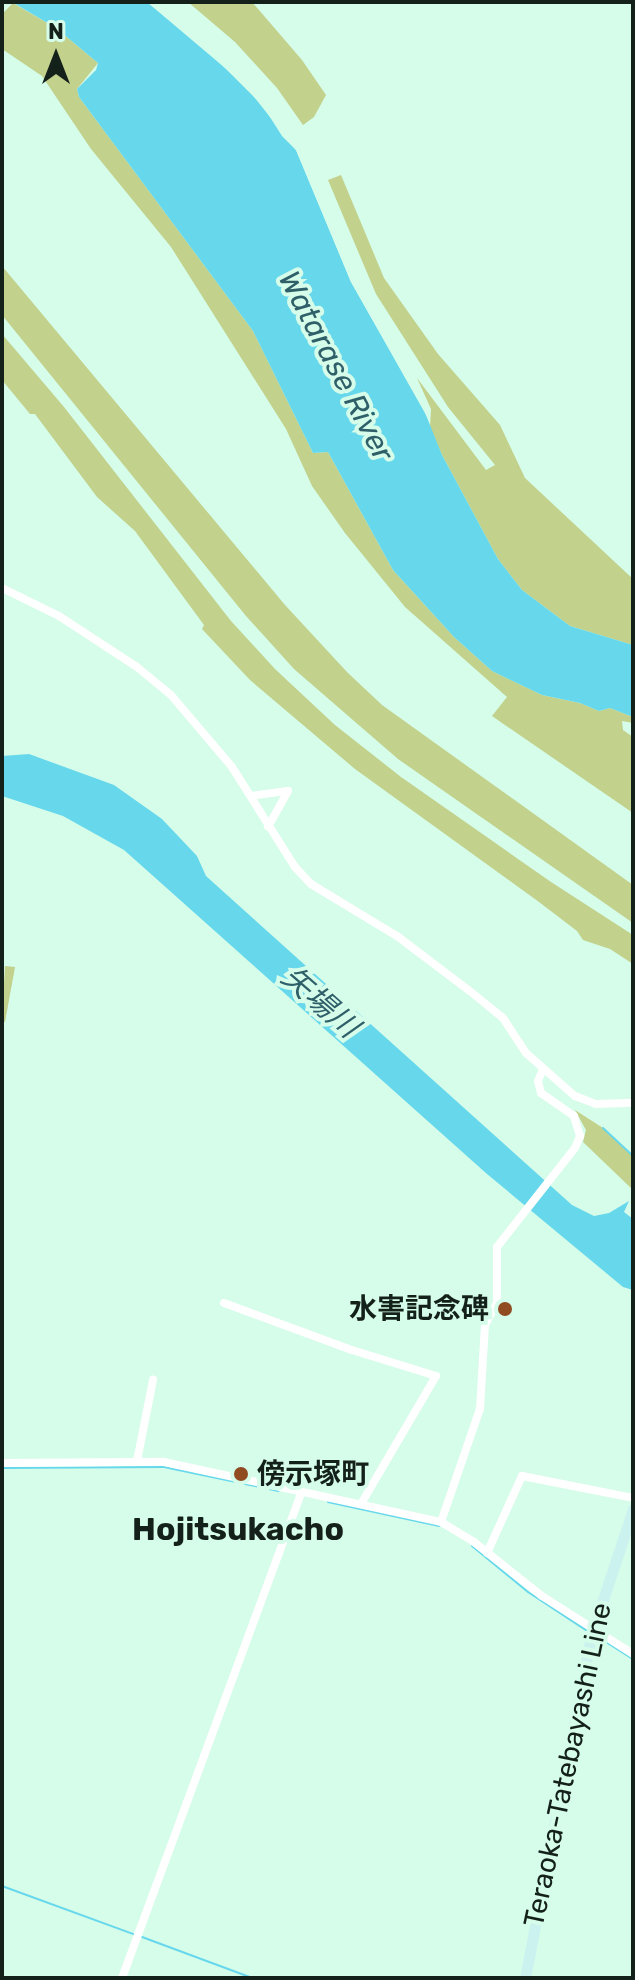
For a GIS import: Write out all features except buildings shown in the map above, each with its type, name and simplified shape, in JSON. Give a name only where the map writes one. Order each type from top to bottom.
[{"type":"main road","name":"Teraoka-Tatebayashi Line","points":[[525,1978],[593,1628],[633,1509]]},
{"type":"street","points":[[2,588],[59,616],[158,683],[232,767],[295,867],[311,884],[397,936],[471,992],[503,1018],[526,1053],[582,1100],[602,1104],[633,1103]]},
{"type":"street","points":[[251,796],[288,791],[268,827]]},
{"type":"street","points":[[441,1522],[480,1409],[485,1325],[497,1302],[499,1242],[575,1148],[580,1136],[578,1122],[541,1093],[538,1081],[543,1069]]},
{"type":"street","points":[[224,1303],[352,1350],[436,1376],[361,1504]]},
{"type":"street","points":[[137,1461],[153,1380]]},
{"type":"street","points":[[2,1463],[164,1462],[441,1522],[542,1596],[633,1654]]},
{"type":"street","points":[[487,1553],[522,1476],[633,1498]]},
{"type":"street","points":[[122,1978],[302,1491]]},
{"type":"green space","points":[[188,2],[252,2],[302,60],[326,95],[314,117],[303,125],[277,88],[235,42]]},
{"type":"green space","points":[[13,3],[56,28],[98,63],[77,89],[79,97],[253,331],[313,453],[328,452],[393,570],[454,637],[492,671],[542,695],[580,703],[599,711],[610,708],[633,717],[633,723],[622,721],[623,730],[633,737],[633,813],[492,716],[507,697],[405,607],[345,533],[312,486],[286,429],[171,247],[91,149],[42,76],[2,49],[2,14]]},
{"type":"green space","points":[[341,175],[384,278],[438,354],[500,425],[525,478],[633,579],[633,645],[570,626],[522,590],[498,559],[442,455],[430,427],[431,409],[417,378],[486,470],[495,465],[448,407],[376,294],[328,180]]},
{"type":"green space","points":[[2,266],[285,605],[347,672],[382,705],[633,885],[633,923],[398,759],[294,669],[246,616],[2,315]]},
{"type":"green space","points":[[2,334],[64,407],[231,621],[275,669],[335,725],[401,777],[633,935],[633,964],[610,949],[583,940],[577,931],[539,902],[355,769],[250,680],[202,629],[204,625],[135,531],[97,497],[35,414],[30,414],[2,380]]},
{"type":"green space","points":[[5,966],[15,967],[5,1022],[2,1021]]},
{"type":"green space","points":[[575,1110],[603,1128],[633,1156],[633,1190],[583,1142],[586,1130]]},
{"type":"water","name":"Watarase River","points":[[12,2],[147,2],[208,51],[263,106],[282,136],[296,150],[351,282],[424,410],[442,455],[498,559],[522,590],[570,626],[633,645],[633,717],[610,708],[599,711],[580,703],[542,695],[492,671],[454,637],[393,570],[328,452],[313,453],[253,331],[79,97],[77,89],[96,70],[98,63],[56,28]]},
{"type":"water","name":"矢場川","points":[[29,754],[114,785],[162,819],[197,856],[206,876],[572,1205],[594,1216],[609,1213],[629,1201],[624,1212],[633,1219],[633,1290],[623,1287],[487,1174],[124,850],[63,816],[2,796],[2,756]]},
{"type":"pier","points":[[147,2],[153,2],[175,18],[247,82],[299,148],[335,238],[428,408],[430,422],[351,282],[296,150],[244,84]]},
{"type":"waterway","points":[[603,1128],[633,1156]]},
{"type":"waterway","points":[[2,1472],[3,1468],[164,1467],[279,1491]]},
{"type":"waterway","points":[[328,1502],[439,1526]]},
{"type":"waterway","points":[[472,1546],[528,1592],[589,1632]]},
{"type":"waterway","points":[[595,1635],[633,1659]]},
{"type":"waterway","points":[[2,1886],[133,1934]]},
{"type":"waterway","points":[[142,1937],[252,1978]]},
{"type":"place","name":"水害記念碑","points":[[505,1309]]},
{"type":"place","name":"傍示塚町","points":[[241,1474]]},
{"type":"district","name":"Hojitsukacho","points":[[238,1529]]}]
